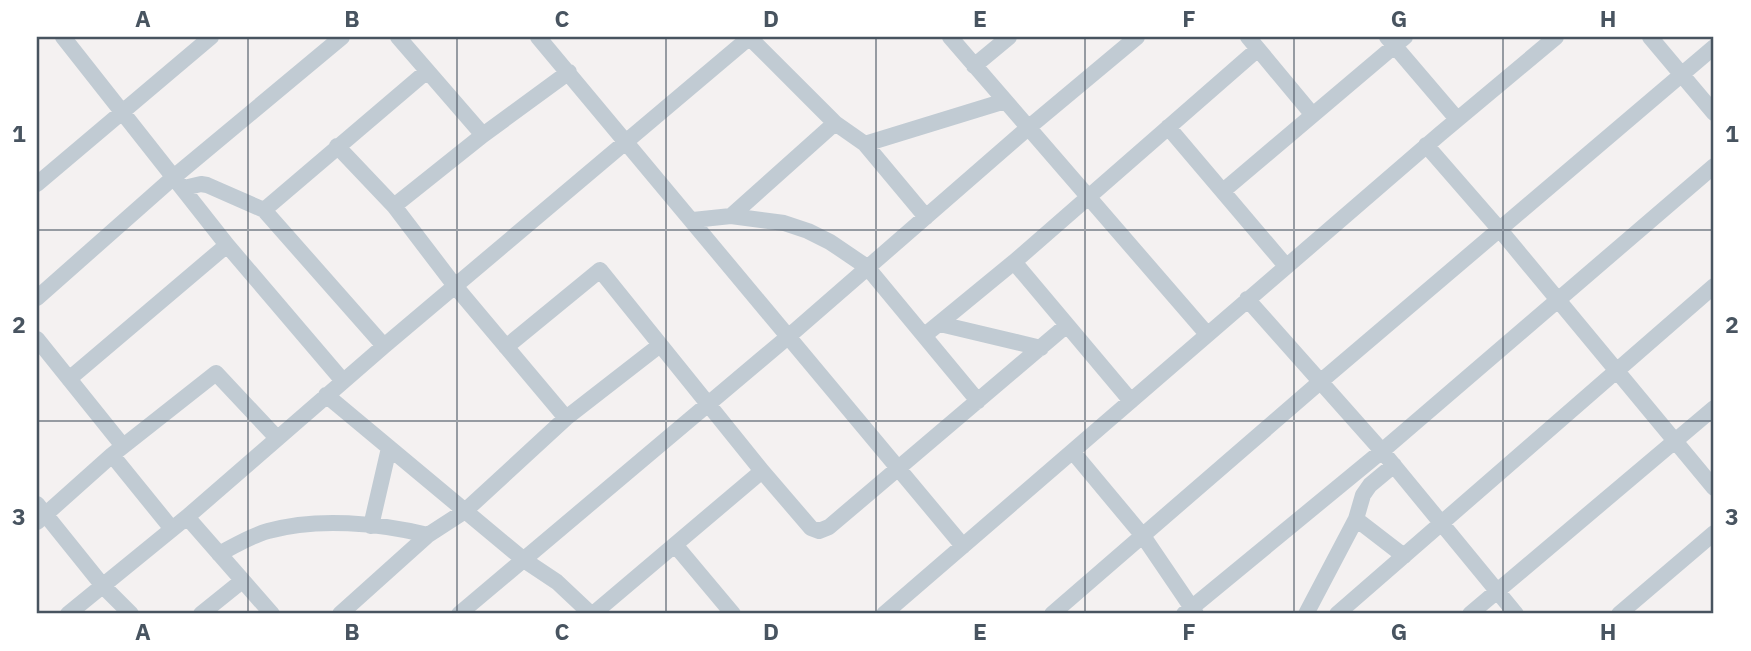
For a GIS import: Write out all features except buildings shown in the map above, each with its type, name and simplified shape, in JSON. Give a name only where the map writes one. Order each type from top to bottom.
[{"type":"street","points":[[63,37],[227,245],[343,381]]},
{"type":"street","points":[[40,176],[123,113],[211,37]]},
{"type":"street","points":[[37,299],[179,182],[342,37]]},
{"type":"street","points":[[398,37],[483,135]]},
{"type":"street","points":[[68,614],[187,517],[326,395],[749,37],[835,123],[865,144],[926,217]]},
{"type":"street","points":[[950,37],[1207,334]]},
{"type":"street","points":[[974,66],[1009,37]]},
{"type":"street","points":[[459,614],[708,405],[1137,37]]},
{"type":"street","points":[[894,611],[963,545],[1426,145],[1556,37]]},
{"type":"street","points":[[1650,37],[1714,113]]},
{"type":"street","points":[[542,38],[963,545]]},
{"type":"street","points":[[1223,191],[1395,40],[1457,119]]},
{"type":"street","points":[[925,335],[1014,262],[1168,127],[1253,43],[1312,114]]},
{"type":"street","points":[[1052,614],[1714,47]]},
{"type":"street","points":[[264,210],[426,72]]},
{"type":"street","points":[[394,206],[483,135],[569,72]]},
{"type":"street","points":[[865,144],[1005,101]]},
{"type":"street","points":[[732,216],[835,123]]},
{"type":"street","points":[[1168,127],[1286,266]]},
{"type":"street","points":[[1426,145],[1714,488]]},
{"type":"street","points":[[337,146],[394,206],[455,286],[566,418]]},
{"type":"street","points":[[1073,452],[1143,536],[1190,612],[1714,166]]},
{"type":"street","points":[[179,182],[207,185],[264,210],[384,346]]},
{"type":"street","points":[[693,220],[732,216],[784,223],[830,242],[867,267],[978,401]]},
{"type":"street","points":[[69,379],[227,245]]},
{"type":"street","points":[[1014,262],[1131,401]]},
{"type":"street","points":[[506,347],[600,271],[762,471],[811,528],[819,531],[828,527],[1068,325]]},
{"type":"street","points":[[1337,614],[1714,286]]},
{"type":"street","points":[[1247,299],[1394,465],[1516,614]]},
{"type":"street","points":[[940,324],[1041,348]]},
{"type":"street","points":[[37,339],[69,379],[172,529]]},
{"type":"street","points":[[340,614],[428,535],[465,511],[566,418],[660,345]]},
{"type":"street","points":[[131,614],[40,513],[216,373],[277,438]]},
{"type":"street","points":[[326,395],[592,614],[762,471]]},
{"type":"street","points":[[1470,614],[1714,408]]},
{"type":"street","points":[[371,526],[389,448]]},
{"type":"street","points":[[1306,614],[1356,519],[1363,495],[1370,485],[1394,465]]},
{"type":"street","points":[[187,517],[272,614]]},
{"type":"street","points":[[1356,519],[1404,556]]},
{"type":"street","points":[[219,554],[266,532],[291,526],[325,523],[371,526],[428,535]]},
{"type":"street","points":[[1619,614],[1714,533]]},
{"type":"street","points":[[676,545],[733,614]]},
{"type":"street","points":[[201,614],[242,581]]}]
